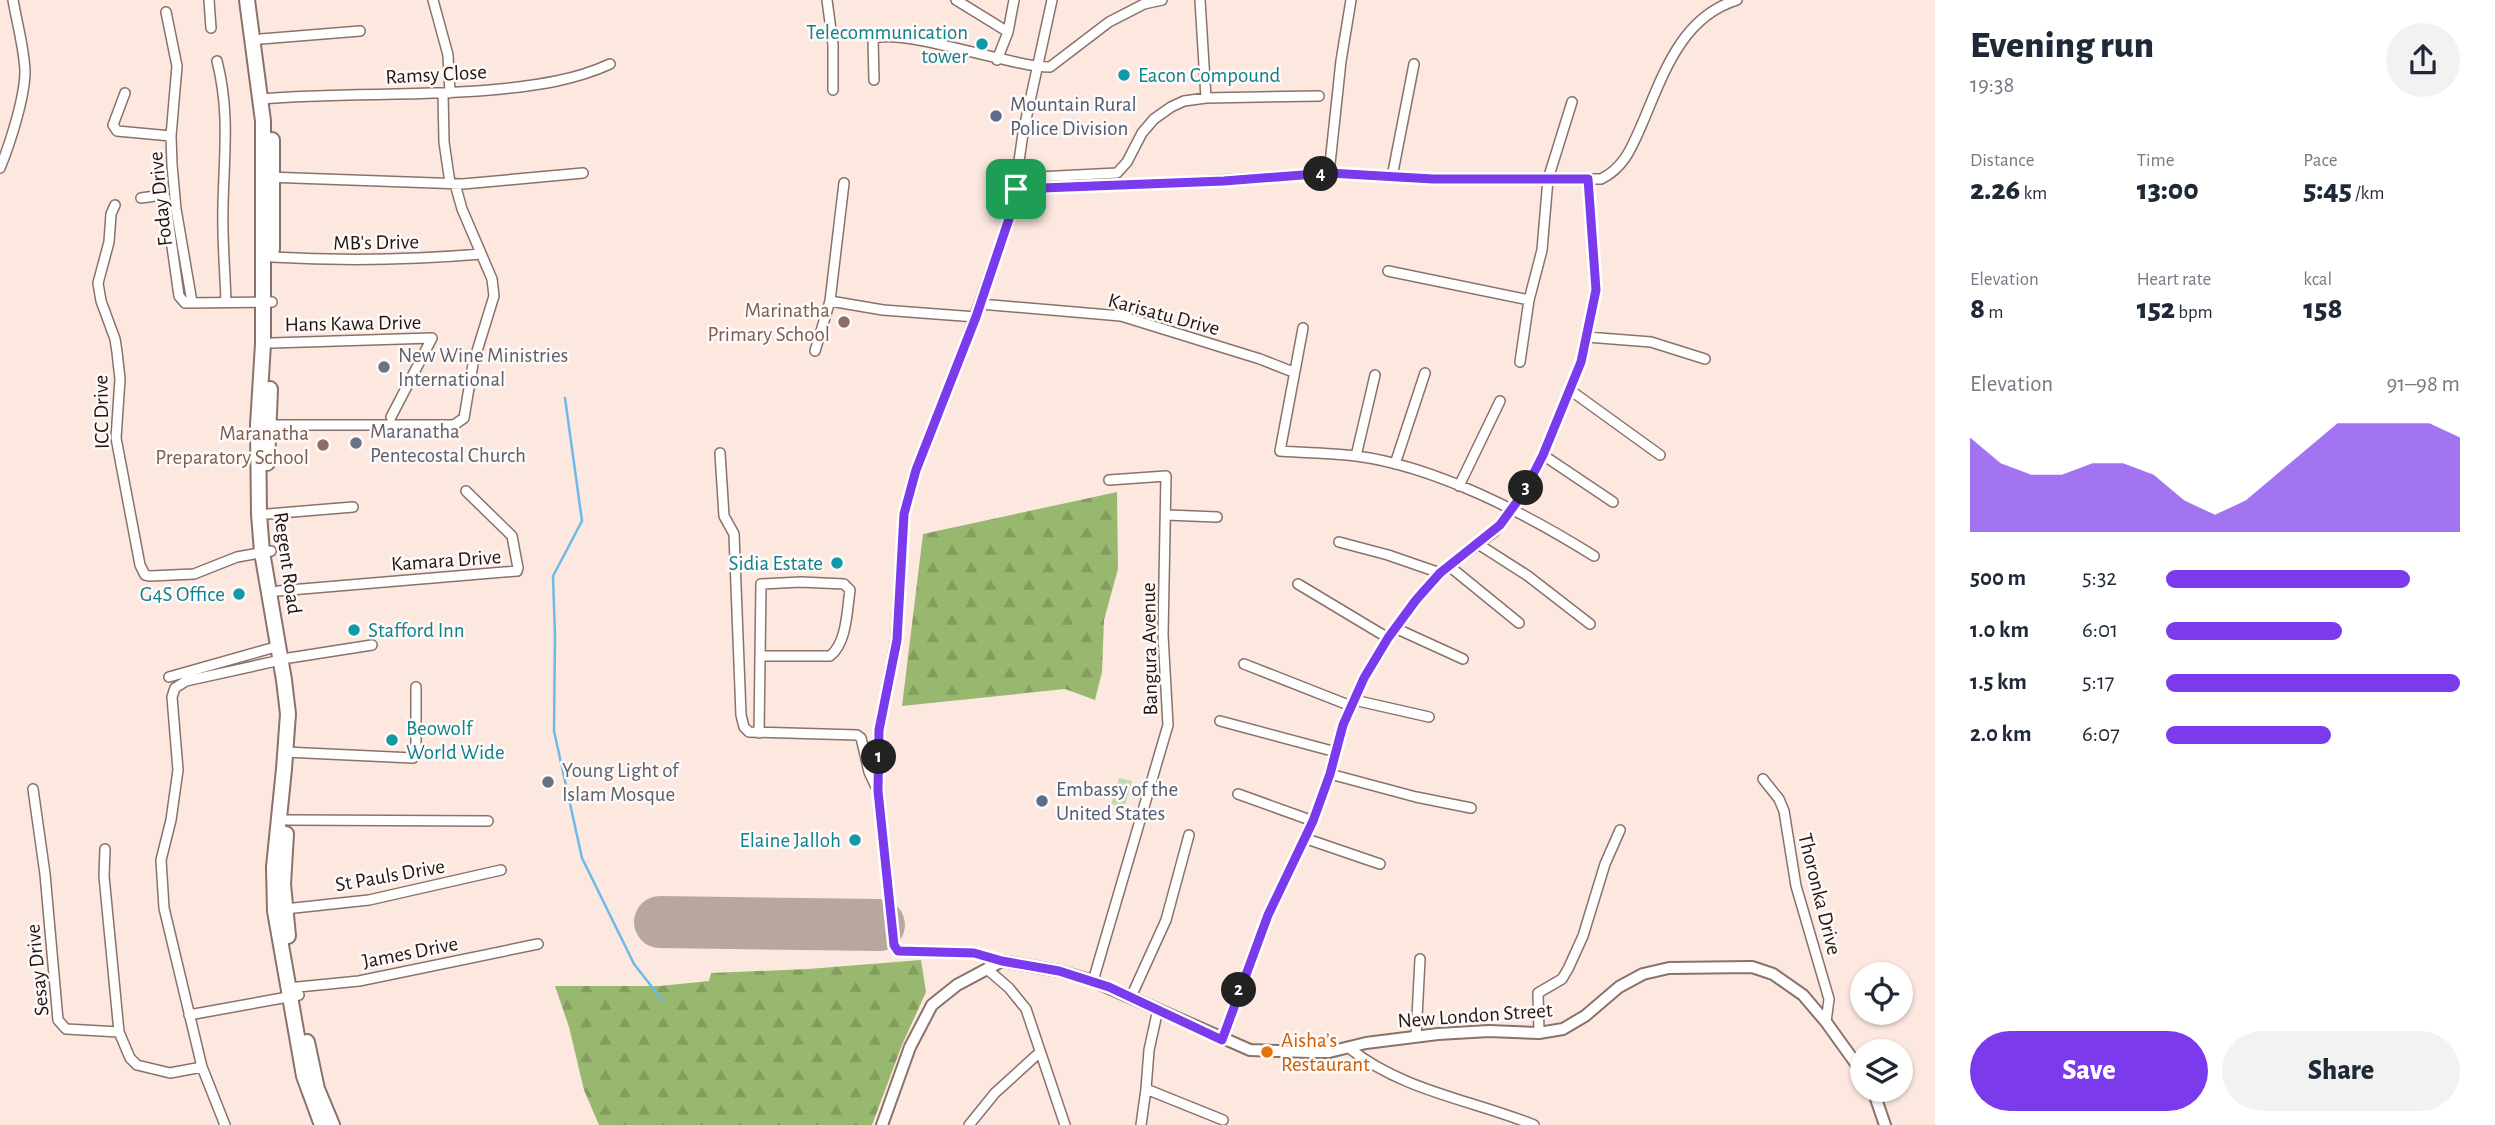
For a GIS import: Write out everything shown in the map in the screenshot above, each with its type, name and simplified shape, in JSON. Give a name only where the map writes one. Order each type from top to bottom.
[{"type":"main road","name":"Regent Road","points":[[247,0],[266,99]]},
{"type":"main road","name":"Regent Road","points":[[256,0],[266,99],[268,302],[263,474],[267,551],[283,655],[296,714],[274,867],[275,911],[317,1090],[332,1125]]},
{"type":"main road","name":"Regent Road","points":[[267,177],[272,257],[268,302],[272,343],[263,474],[268,514],[267,551],[278,590],[283,655]]},
{"type":"main road","name":"Regent Road","points":[[290,752],[285,909],[304,1076],[322,1125]]},
{"type":"street","points":[[0,168],[11,137],[24,80],[23,55],[13,0]]},
{"type":"street","points":[[209,0],[211,28]]},
{"type":"street","points":[[268,425],[454,425],[464,418],[473,364],[494,300],[492,279],[453,184],[444,142],[448,55],[433,0],[439,0]]},
{"type":"street","points":[[827,0],[833,45],[833,90]]},
{"type":"street","points":[[956,0],[1008,32]]},
{"type":"street","points":[[997,60],[1008,32],[1014,0]]},
{"type":"street","points":[[1002,961],[974,953],[926,949],[898,951],[894,945],[878,791],[879,730],[897,640],[904,514],[916,470],[976,317],[1012,210],[1023,133],[1052,0]]},
{"type":"street","points":[[874,80],[873,39],[880,35],[922,40],[997,60],[1054,66],[1109,22],[1144,4],[1162,0]]},
{"type":"street","points":[[1200,0],[1206,98]]},
{"type":"street","points":[[1329,173],[1341,61],[1351,0]]},
{"type":"street","points":[[1016,189],[1201,182],[1329,173],[1392,177],[1601,179],[1626,158],[1663,76],[1688,32],[1714,8],[1737,0]]},
{"type":"street","name":"Foday Drive","points":[[166,12],[177,66],[171,136],[176,209],[192,302]]},
{"type":"street","points":[[261,39],[360,31]]},
{"type":"street","points":[[217,61],[223,84],[227,134],[222,229],[226,302]]},
{"type":"street","name":"Ramsy Close","points":[[266,99],[447,93],[553,82],[592,72],[610,64]]},
{"type":"street","points":[[1392,177],[1414,64]]},
{"type":"street","points":[[125,93],[113,125],[114,129],[171,136]]},
{"type":"street","points":[[1017,178],[1117,173],[1154,119],[1184,101],[1206,98],[1319,96]]},
{"type":"street","points":[[1520,362],[1529,300],[1542,250],[1548,179],[1572,102]]},
{"type":"street","points":[[267,177],[453,184],[583,173]]},
{"type":"street","points":[[1222,1040],[1268,915],[1313,821],[1353,703],[1388,638],[1440,573],[1494,532],[1511,511],[1543,455],[1581,362],[1596,290],[1588,179]]},
{"type":"street","points":[[815,351],[830,301],[844,183]]},
{"type":"street","points":[[141,198],[162,195],[165,197],[179,296],[185,303],[268,302]]},
{"type":"street","name":"ICC Drive","points":[[115,205],[98,283],[117,352],[120,379],[116,438],[140,565],[145,575],[186,576],[205,572],[237,557],[267,551]]},
{"type":"street","name":"MB's Drive","points":[[272,257],[346,261],[481,254]]},
{"type":"street","points":[[1388,271],[1529,300]]},
{"type":"street","points":[[830,301],[883,310],[976,317]]},
{"type":"street","name":"Karisatu Drive","points":[[980,304],[1121,316],[1260,359],[1293,372]]},
{"type":"street","points":[[1303,328],[1280,452],[1356,456],[1395,464],[1459,486],[1557,533],[1594,556]]},
{"type":"street","points":[[1587,337],[1651,342],[1705,359]]},
{"type":"street","name":"Hans Kawa Drive","points":[[272,343],[432,338],[391,417]]},
{"type":"street","points":[[1395,464],[1425,373]]},
{"type":"street","points":[[1356,456],[1375,375]]},
{"type":"street","points":[[1570,390],[1660,455]]},
{"type":"street","points":[[1459,486],[1500,401]]},
{"type":"street","points":[[720,453],[724,516],[734,534],[741,715],[744,727],[749,732],[759,733],[857,734],[861,738],[869,772],[878,791]]},
{"type":"street","points":[[1543,455],[1613,502]]},
{"type":"street","name":"Bangura Avenue","points":[[1093,981],[1168,725],[1163,635],[1167,515],[1165,474],[1109,480]]},
{"type":"street","name":"Kamara Drive","points":[[278,590],[517,571],[512,536],[466,491]]},
{"type":"street","points":[[268,514],[353,507]]},
{"type":"street","points":[[1167,515],[1217,517]]},
{"type":"street","points":[[1339,542],[1440,573]]},
{"type":"street","points":[[1478,544],[1528,576],[1590,624]]},
{"type":"street","points":[[1449,566],[1519,623]]},
{"type":"street","points":[[759,733],[760,656],[761,584],[801,582],[848,586],[850,590],[842,638],[836,652],[830,656],[760,656]]},
{"type":"street","points":[[1298,584],[1388,638]]},
{"type":"street","points":[[1395,628],[1463,659]]},
{"type":"street","points":[[169,677],[283,655],[372,645]]},
{"type":"street","points":[[225,1125],[202,1068],[164,908],[160,873],[178,770],[172,697],[175,688],[186,681],[283,655]]},
{"type":"street","points":[[1244,664],[1353,703],[1429,716]]},
{"type":"street","points":[[290,752],[413,758],[416,752],[416,687]]},
{"type":"street","points":[[1220,721],[1336,752]]},
{"type":"street","points":[[1330,774],[1416,797],[1471,807]]},
{"type":"street","name":"Thoronka Drive","points":[[1763,779],[1779,799],[1784,811],[1796,886],[1829,999],[1826,1022]]},
{"type":"street","name":"Sesay Drive","points":[[33,789],[45,874],[58,1020],[66,1029],[120,1032]]},
{"type":"street","points":[[1238,794],[1313,821]]},
{"type":"street","points":[[288,820],[488,821]]},
{"type":"street","points":[[1539,1033],[1538,993],[1562,979],[1568,969],[1583,936],[1605,864],[1620,830]]},
{"type":"street","points":[[1131,997],[1166,920],[1189,835]]},
{"type":"street","points":[[1304,838],[1380,864]]},
{"type":"street","points":[[105,849],[104,876],[120,1032],[132,1062],[170,1073],[202,1068]]},
{"type":"street","name":"St Pauls Drive","points":[[285,909],[369,900],[501,870]]},
{"type":"street","name":"James Drive","points":[[189,1015],[538,944]]},
{"type":"street","points":[[1416,1037],[1419,959]]},
{"type":"street","points":[[882,1125],[910,1047],[932,1005],[948,990],[1002,961]]},
{"type":"street","name":"New London Street","points":[[1002,961],[1059,971],[1093,981],[1238,1047],[1262,1052],[1329,1052],[1366,1043],[1416,1037],[1489,1031],[1539,1033],[1563,1029],[1585,1016],[1630,979],[1659,969],[1760,968],[1797,989],[1850,1055]]},
{"type":"street","points":[[987,969],[1009,988],[1026,1009],[1065,1125]]},
{"type":"street","points":[[1141,1125],[1148,1059],[1158,1009]]},
{"type":"street","points":[[1349,1048],[1376,1067],[1426,1090],[1490,1108],[1534,1125]]},
{"type":"street","points":[[969,1125],[995,1093],[1040,1052]]},
{"type":"street","points":[[1146,1089],[1223,1120]]},
{"type":"street","points":[[1877,1102],[1885,1125]]},
{"type":"green space","points":[[1117,492],[1118,569],[1104,620],[1102,672],[1095,700],[1065,689],[902,706],[923,534]]},
{"type":"green space","points":[[1119,778],[1132,781],[1124,808],[1111,804]]},
{"type":"green space","points":[[921,960],[926,992],[902,1045],[872,1125],[599,1125],[584,1090],[569,1027],[555,986],[660,986],[709,981],[711,973]]},
{"type":"waterway","points":[[565,398],[582,521],[553,576],[554,731],[582,858],[634,964],[663,1001]]},
{"type":"runway","points":[[660,922],[879,925]]},
{"type":"place","name":"Telecommunication tower","points":[[982,44]]},
{"type":"place","name":"Eacon Compound","points":[[1124,75]]},
{"type":"place","name":"Mountain Rural Police Division","points":[[996,116]]},
{"type":"place","name":"Marinatha Primary School","points":[[844,322]]},
{"type":"place","name":"New Wine Ministries International","points":[[384,367]]},
{"type":"place","name":"Maranatha Pentecostal Church","points":[[356,443]]},
{"type":"place","name":"Maranatha Preparatory School","points":[[323,445]]},
{"type":"place","name":"Sidia Estate","points":[[837,563]]},
{"type":"place","name":"G4S Office","points":[[239,594]]},
{"type":"place","name":"Stafford Inn","points":[[354,630]]},
{"type":"place","name":"Beowolf World Wide","points":[[392,740]]},
{"type":"place","name":"Young Light of Islam Mosque","points":[[548,782]]},
{"type":"place","name":"Embassy of the United States","points":[[1042,801]]},
{"type":"place","name":"Elaine Jalloh","points":[[855,840]]},
{"type":"place","name":"Aisha’s Restaurant","points":[[1267,1052]]},
{"type":"route","points":[[1329,173],[1433,179],[1588,179],[1596,290],[1581,362],[1543,455],[1524,492],[1500,525],[1440,573],[1416,600],[1388,638],[1364,678],[1343,725],[1330,774],[1313,821],[1268,915],[1222,1040],[1109,987],[1059,971],[974,953],[898,951],[894,945],[878,791],[879,730],[897,640],[904,514],[916,470],[976,317],[1012,210],[1016,189],[1224,181],[1329,173]]}]
